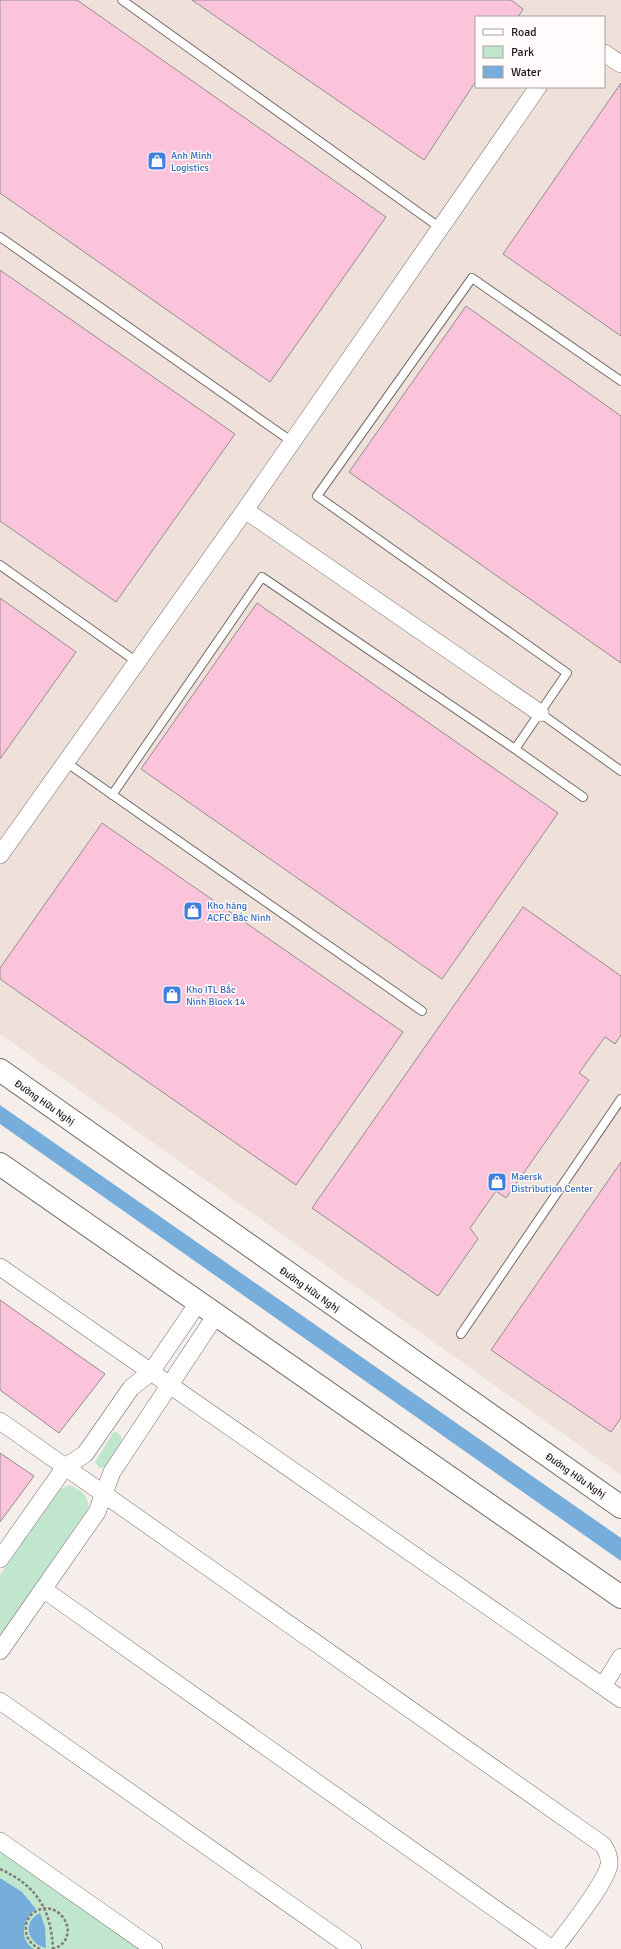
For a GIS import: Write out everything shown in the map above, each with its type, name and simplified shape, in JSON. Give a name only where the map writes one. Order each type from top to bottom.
[{"type":"main road","name":"Đường Hữu Nghị","points":[[0,1070],[621,1507]]},
{"type":"main road","points":[[0,1164],[621,1597]]},
{"type":"street","points":[[605,54],[621,64]]},
{"type":"street","points":[[0,855],[67,763],[245,510],[439,227],[537,88]]},
{"type":"street","points":[[245,510],[540,713]]},
{"type":"street","points":[[0,1267],[621,1699]]},
{"type":"street","points":[[0,1559],[65,1467],[85,1454],[131,1388],[151,1372],[198,1303]]},
{"type":"street","points":[[0,1651],[97,1512],[112,1472],[216,1315]]},
{"type":"street","points":[[0,1421],[603,1845],[609,1855],[607,1872],[593,1896],[553,1949],[43,1589]]},
{"type":"street","points":[[603,1686],[621,1657]]},
{"type":"street","points":[[0,1701],[353,1949]]},
{"type":"street","points":[[0,1841],[154,1949]]},
{"type":"lane","points":[[122,0],[439,227]]},
{"type":"lane","points":[[0,237],[291,442]]},
{"type":"lane","points":[[515,748],[567,673],[317,496],[472,278],[621,381]]},
{"type":"lane","points":[[0,565],[137,662]]},
{"type":"lane","points":[[112,795],[262,577],[515,748],[582,796]]},
{"type":"lane","points":[[540,713],[621,771]]},
{"type":"lane","points":[[67,763],[422,1011]]},
{"type":"lane","points":[[461,1334],[621,1099]]},
{"type":"path","points":[[6,1872],[9,1868]]},
{"type":"path","points":[[0,1869],[32,1890],[45,1908],[50,1922],[53,1949],[62,1944],[65,1939],[67,1934],[66,1923],[56,1910],[45,1908],[36,1911],[30,1916],[25,1929],[30,1942],[40,1949]]},
{"type":"shaded area","points":[[0,0],[621,0],[621,1475],[0,1034]]},
{"type":"green space","points":[[116,1432],[121,1436],[122,1440],[105,1467],[99,1468],[95,1462],[113,1433]]},
{"type":"green space","points":[[69,1485],[80,1491],[86,1497],[88,1508],[0,1638],[0,1575],[61,1489]]},
{"type":"green space","points":[[0,1849],[142,1949],[0,1949]]},
{"type":"water","points":[[0,1105],[621,1538],[621,1561],[0,1124]]},
{"type":"water","points":[[0,1878],[22,1892],[36,1909],[25,1923],[24,1929],[26,1940],[34,1949],[0,1949]]},
{"type":"water","points":[[40,1913],[45,1927],[46,1948],[35,1942],[31,1938],[29,1932],[30,1922]]},
{"type":"building","points":[[0,0],[77,0],[386,217],[270,382],[0,193]]},
{"type":"building","points":[[192,0],[511,0],[523,9],[519,16],[475,16],[475,83],[424,160]]},
{"type":"building","points":[[621,83],[621,336],[503,254]]},
{"type":"building","points":[[0,270],[235,434],[116,602],[0,521]]},
{"type":"building","points":[[466,306],[621,416],[621,663],[349,472]]},
{"type":"building","points":[[0,598],[76,652],[0,759]]},
{"type":"building","points":[[257,603],[558,813],[442,979],[141,769]]},
{"type":"building","points":[[102,823],[403,1032],[296,1185],[0,979],[0,968]]},
{"type":"building","points":[[523,907],[621,976],[621,1035],[615,1044],[605,1037],[579,1073],[589,1080],[506,1198],[496,1191],[470,1228],[478,1239],[438,1296],[312,1208]]},
{"type":"building","points":[[621,1162],[621,1418],[611,1432],[491,1350]]},
{"type":"building","points":[[0,1300],[105,1374],[59,1433],[0,1390]]},
{"type":"building","points":[[0,1453],[34,1476],[0,1522]]},
{"type":"place","name":"Anh Minh Logistics","points":[[157,161]]},
{"type":"place","name":"Kho hàng ACFC Bắc Ninh","points":[[193,911]]},
{"type":"place","name":"Kho ITL Bắc Ninh Block 14","points":[[172,995]]},
{"type":"place","name":"Maersk Distribution Center","points":[[497,1182]]}]
